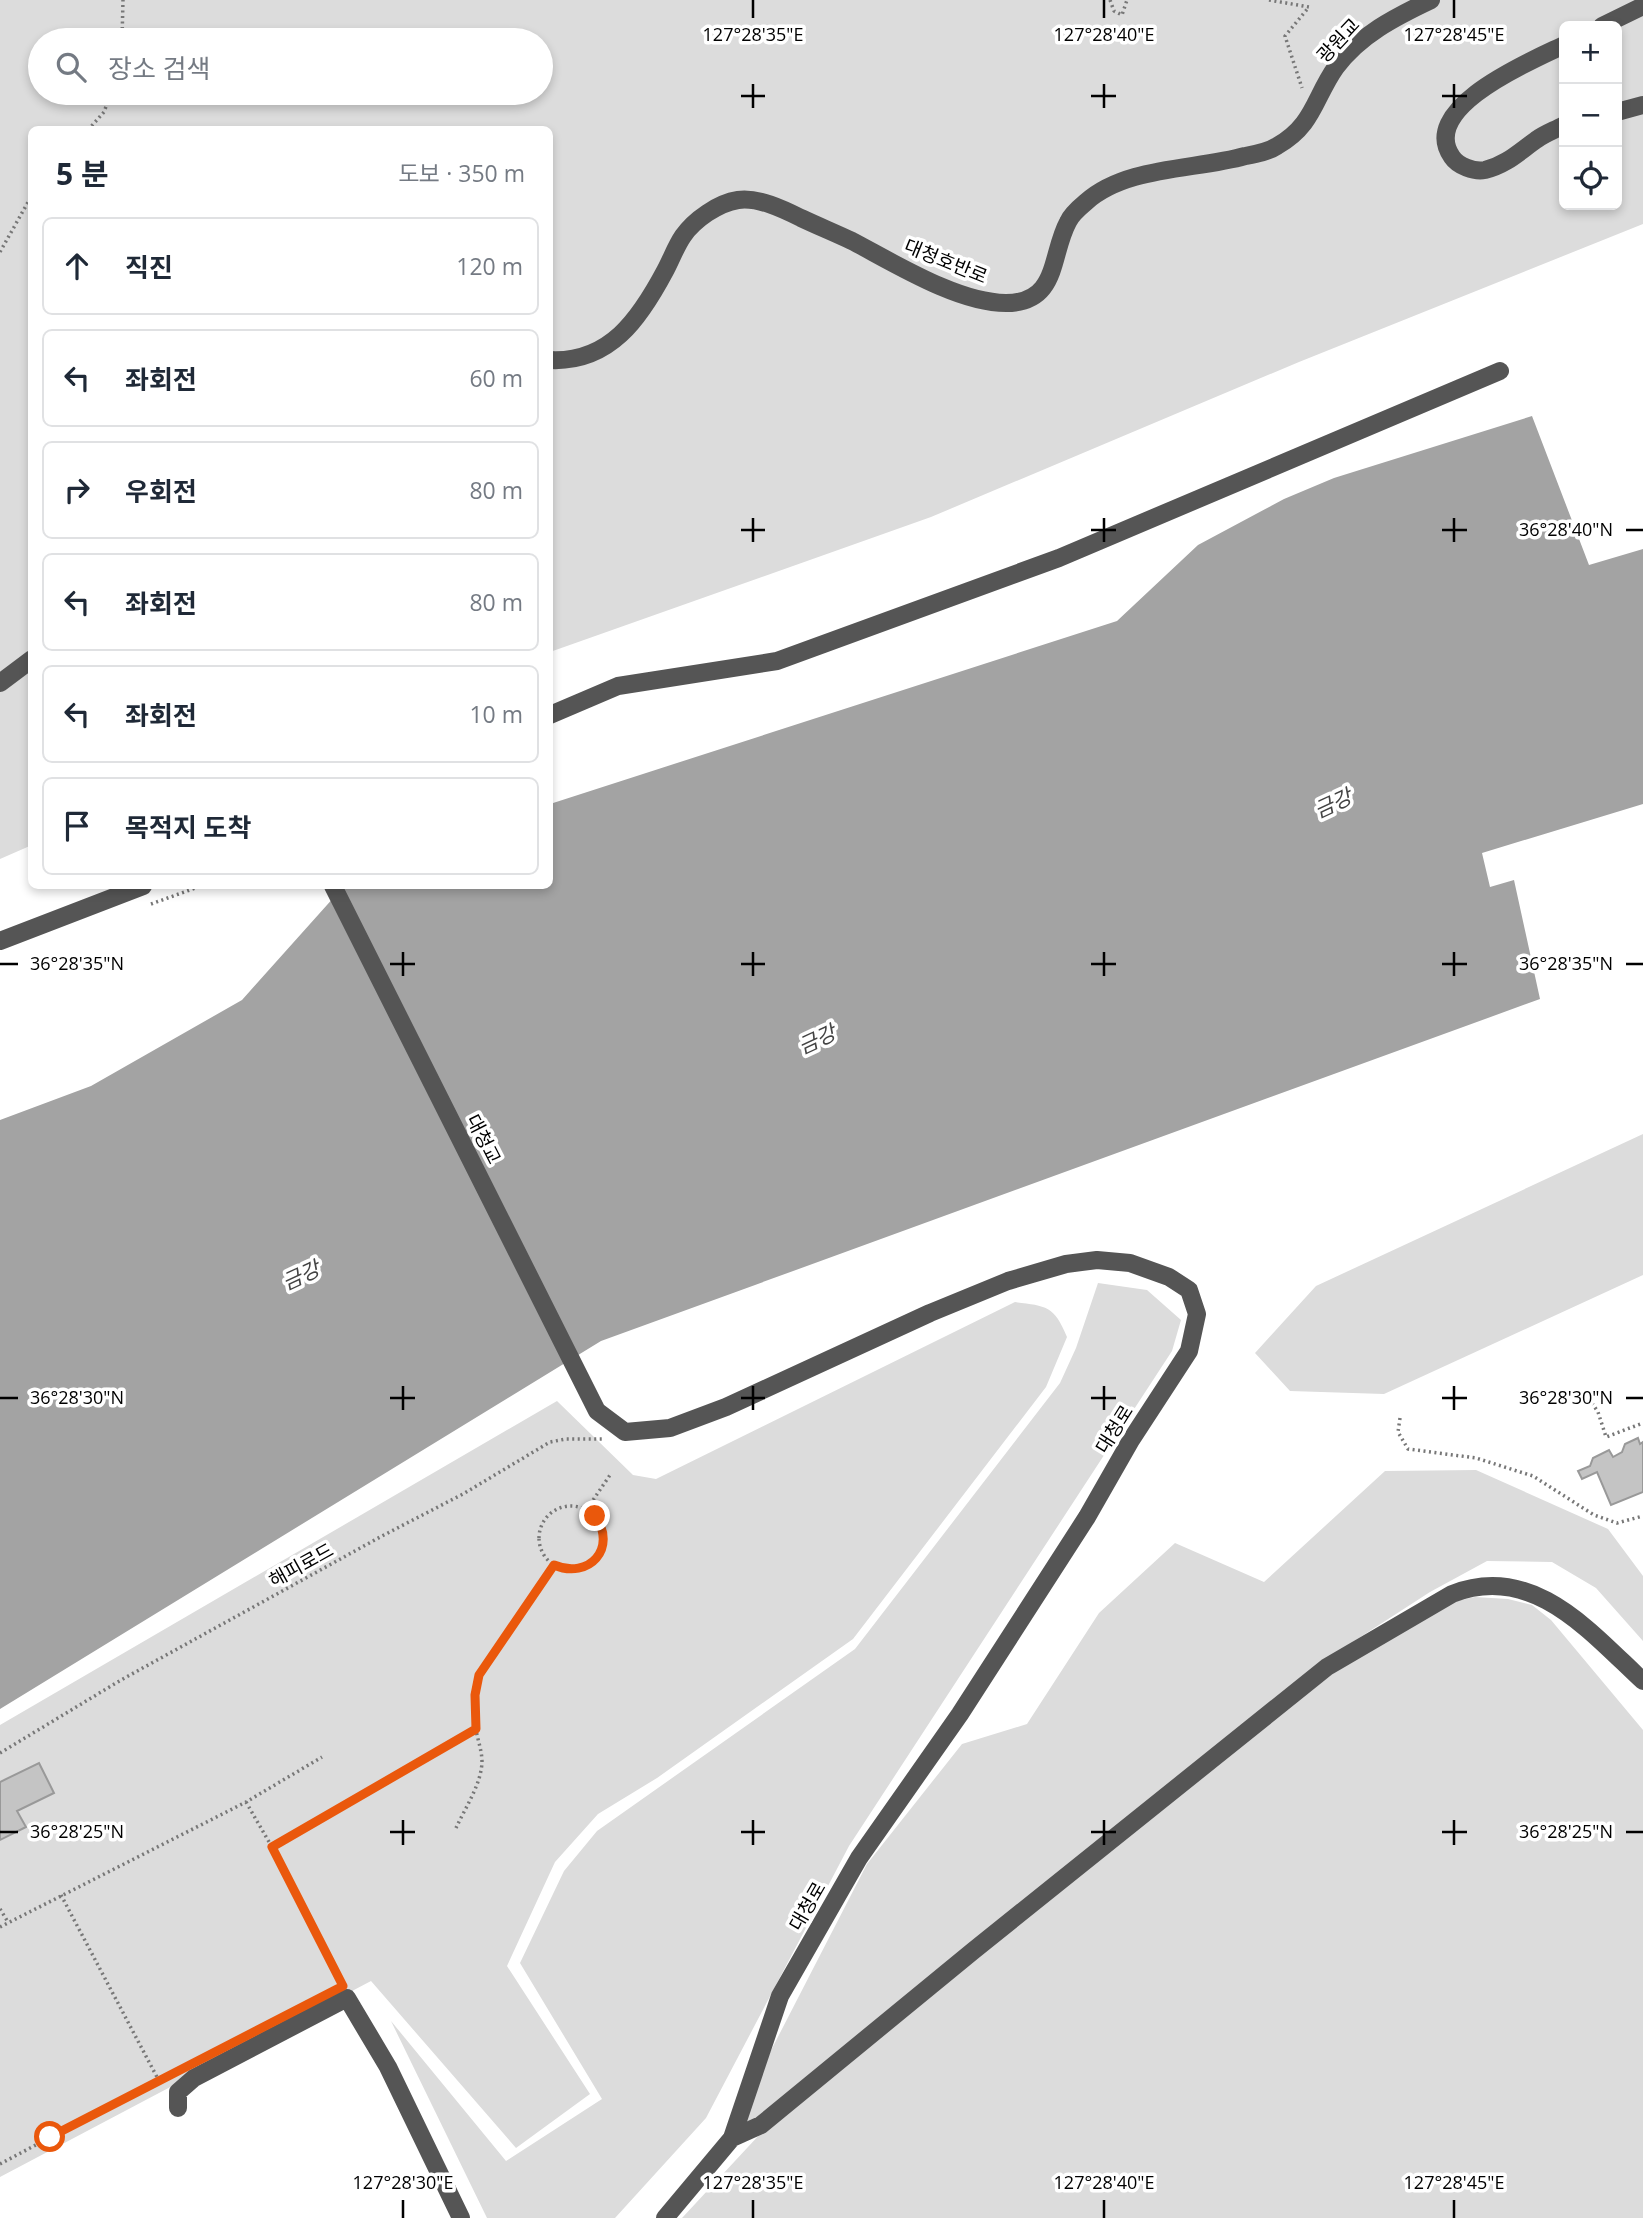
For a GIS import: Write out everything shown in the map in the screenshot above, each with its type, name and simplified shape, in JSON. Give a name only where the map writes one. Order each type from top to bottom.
[{"type":"street","name":"광원교","points":[[1320,97],[1335,68],[1360,42],[1387,21],[1431,0]]},
{"type":"street","points":[[1612,21],[1643,6]]},
{"type":"street","points":[[1559,47],[1500,76],[1466,100],[1448,125],[1445,141],[1452,157],[1462,166],[1483,170],[1508,161],[1538,138],[1559,128]]},
{"type":"street","name":"대청호반로","points":[[553,360],[586,356],[612,344],[645,308],[683,235],[709,211],[738,200],[771,204],[849,240],[921,278],[978,299],[1008,303],[1030,298],[1046,286],[1068,221],[1087,201],[1113,184],[1162,172],[1222,163],[1275,148],[1302,129],[1320,97]]},
{"type":"street","points":[[1622,110],[1643,105]]},
{"type":"street","points":[[553,714],[618,686],[777,661],[1059,558],[1500,371]]},
{"type":"street","points":[[0,683],[28,662]]},
{"type":"street","points":[[0,942],[135,889]]},
{"type":"street","name":"대청교","points":[[335,889],[597,1411],[625,1432]]},
{"type":"street","name":"대청로","points":[[625,1432],[670,1428],[726,1407],[930,1313],[995,1286],[1066,1264],[1097,1260],[1130,1263],[1169,1277],[1189,1290],[1197,1314],[1189,1351],[1130,1440],[1087,1517],[968,1703],[859,1858],[780,1996],[732,2138],[665,2218]]},
{"type":"street","name":"대청로","points":[[732,2138],[761,2125],[972,1951],[1327,1667],[1452,1594],[1491,1587],[1511,1588],[1539,1596],[1570,1615],[1643,1681]]},
{"type":"street","points":[[178,2108],[178,2092],[194,2078],[347,1998],[388,2067],[461,2218]]},
{"type":"path","points":[[122,28],[123,0]]},
{"type":"path","points":[[1110,0],[1114,11],[1122,15],[1127,0]]},
{"type":"path","points":[[1269,0],[1309,7],[1284,36],[1311,113]]},
{"type":"path","points":[[92,126],[107,105]]},
{"type":"path","points":[[0,252],[28,202]]},
{"type":"path","points":[[1592,1403],[1598,1412],[1606,1437],[1643,1423]]},
{"type":"path","points":[[1400,1418],[1398,1432],[1408,1449],[1476,1458],[1533,1476],[1594,1515],[1617,1523],[1643,1516]]},
{"type":"path","name":"해피로드","points":[[0,1753],[121,1680],[463,1494],[550,1442],[566,1438],[596,1440],[625,1432]]},
{"type":"path","points":[[587,1509],[610,1475]]},
{"type":"path","points":[[565,1506],[587,1509],[601,1524],[604,1534],[599,1554],[584,1568],[573,1570],[554,1565],[545,1558],[540,1548],[541,1526],[546,1517],[565,1506]]},
{"type":"path","points":[[456,1828],[481,1770],[475,1695],[479,1675],[554,1565]]},
{"type":"path","points":[[272,1847],[476,1729]]},
{"type":"path","points":[[0,1927],[246,1802],[322,1757]]},
{"type":"path","points":[[246,1802],[343,1986]]},
{"type":"path","points":[[61,1895],[158,2080]]},
{"type":"path","points":[[0,1909],[9,1922]]},
{"type":"path","points":[[0,2164],[170,2073]]},
{"type":"shaded area","points":[[0,0],[1643,0],[1643,224],[1299,362],[931,517],[553,651],[553,126],[28,126],[28,847],[0,859]]},
{"type":"shaded area","points":[[1643,1134],[1643,1275],[1384,1394],[1290,1391],[1255,1353],[1316,1286]]},
{"type":"shaded area","points":[[1098,1283],[1147,1290],[1181,1320],[1172,1351],[849,1846],[706,2118],[615,2218],[487,2218],[391,2021],[506,2161],[602,2099],[520,1963],[564,1871],[597,1831],[855,1649],[1060,1383],[1076,1348]]},
{"type":"shaded area","points":[[1015,1302],[1048,1309],[1058,1319],[1067,1337],[1046,1387],[853,1639],[657,1778],[598,1814],[555,1862],[507,1966],[590,2094],[516,2148],[371,1981],[0,2177],[0,1725],[557,1401],[633,1475],[656,1479]]},
{"type":"shaded area","points":[[1476,1470],[1608,1529],[1643,1576],[1643,1641],[1596,1588],[1552,1562],[1487,1561],[1430,1592],[1331,1656],[756,2121],[730,2130],[867,1864],[962,1744],[1027,1724],[1099,1613],[1175,1543],[1264,1582],[1385,1471]]},
{"type":"shaded area","points":[[1475,1597],[1508,1599],[1532,1605],[1551,1620],[1643,1730],[1643,2218],[682,2218],[785,2107],[1142,1820],[1351,1660],[1442,1604]]},
{"type":"water","name":"금강","points":[[1532,416],[1589,565],[1643,549],[1643,804],[1482,853],[1490,887],[1514,880],[1540,999],[601,1341],[0,1709],[0,1120],[91,1086],[242,1000],[341,889],[553,889],[553,803],[1117,621],[1198,545],[1284,499],[1334,478]]},
{"type":"building","points":[[1638,1438],[1640,1444],[1643,1442],[1643,1492],[1611,1505],[1597,1472],[1582,1479],[1578,1471],[1590,1466],[1593,1458],[1609,1450],[1613,1457],[1622,1452],[1625,1444]]},
{"type":"building","points":[[39,1763],[54,1793],[17,1811],[26,1827],[0,1840],[0,1782]]},
{"type":"route","points":[[50,2137],[343,1986],[272,1847],[476,1729],[475,1695],[479,1675],[554,1565],[563,1569],[584,1568],[599,1554],[604,1534],[595,1516]]}]
